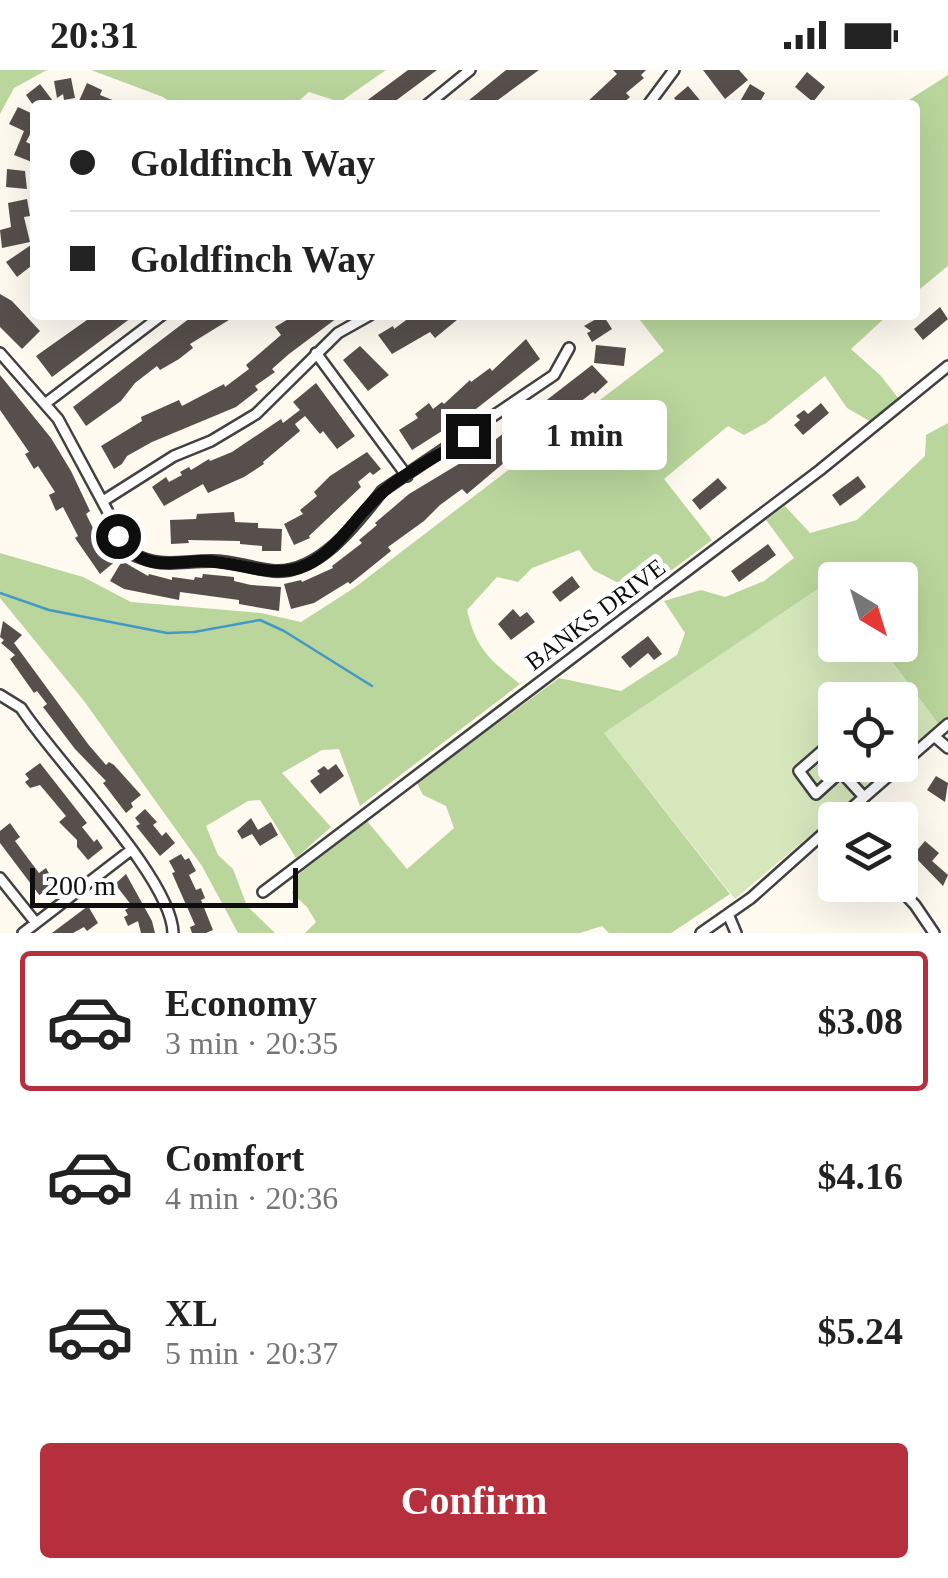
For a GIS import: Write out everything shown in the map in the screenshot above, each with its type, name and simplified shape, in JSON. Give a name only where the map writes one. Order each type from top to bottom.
[{"type":"street","points":[[434,100],[470,70]]},
{"type":"street","points":[[652,100],[674,70]]},
{"type":"street","points":[[46,403],[155,320]]},
{"type":"street","points":[[103,501],[174,456],[211,441],[256,414],[338,333],[361,320]]},
{"type":"street","points":[[0,353],[46,403],[80,456],[130,552],[152,564],[218,561],[275,571],[310,563],[362,518],[382,492],[554,375],[569,348]]},
{"type":"street","points":[[316,353],[407,476]]},
{"type":"street","name":"BANKS DRIVE","points":[[263,892],[820,470],[948,366]]},
{"type":"street","points":[[0,696],[21,708],[131,850],[163,895],[173,918],[173,933]]},
{"type":"street","points":[[860,802],[948,724]]},
{"type":"street","points":[[934,736],[948,748]]},
{"type":"street","points":[[818,755],[798,771],[816,794],[829,782]]},
{"type":"street","points":[[853,782],[864,798]]},
{"type":"street","points":[[701,933],[751,898],[818,839]]},
{"type":"street","points":[[24,933],[131,850]]},
{"type":"street","points":[[0,878],[36,924]]},
{"type":"street","points":[[913,902],[934,933]]},
{"type":"street","points":[[728,914],[736,933]]},
{"type":"green space","points":[[0,70],[47,70],[14,88],[0,114]]},
{"type":"green space","points":[[91,70],[386,70],[343,100],[309,92],[300,100],[163,97]]},
{"type":"green space","points":[[948,75],[948,266],[920,289],[920,100],[909,100]]},
{"type":"green space","points":[[640,320],[883,320],[851,349],[899,399],[871,422],[847,408],[825,376],[766,423],[744,435],[728,426],[664,479],[712,540],[640,594],[593,570],[579,550],[532,568],[518,582],[497,577],[467,610],[486,653],[520,684],[360,806],[339,749],[322,750],[282,773],[331,827],[296,858],[260,800],[248,801],[206,826],[218,855],[233,869],[247,906],[275,933],[238,933],[202,866],[84,701],[0,598],[0,553],[83,577],[131,602],[261,613],[301,622],[354,588],[664,351]]},
{"type":"green space","points":[[948,423],[948,717],[939,725],[918,697],[918,682],[907,682],[893,662],[918,662],[918,562],[818,562],[818,589],[604,733],[730,894],[671,933],[609,933],[602,926],[580,933],[305,933],[316,922],[292,893],[299,874],[367,821],[407,869],[454,828],[446,806],[423,795],[417,783],[559,678],[621,691],[677,655],[685,633],[664,601],[701,590],[725,597],[764,581],[794,558],[766,520],[785,506],[810,533],[857,520],[925,456],[926,435]]},
{"type":"green space","points":[[818,588],[818,662],[893,662],[907,682],[818,682],[818,782],[873,782],[849,802],[818,802],[818,829],[735,899],[604,733]]},
{"type":"green space","points":[[918,697],[939,725],[918,743]]},
{"type":"building","points":[[408,70],[437,70],[397,100],[368,100]]},
{"type":"building","points":[[506,70],[539,70],[498,100],[469,100]]},
{"type":"building","points":[[613,70],[646,70],[641,75],[644,78],[626,93],[630,97],[627,100],[589,100],[617,74]]},
{"type":"building","points":[[703,70],[739,70],[748,80],[725,99]]},
{"type":"building","points":[[807,72],[825,87],[811,100],[795,87]]},
{"type":"building","points":[[71,78],[75,98],[64,100],[63,94],[57,98],[54,81]]},
{"type":"building","points":[[87,83],[112,100],[79,100]]},
{"type":"building","points":[[40,84],[52,100],[30,101],[26,95]]},
{"type":"building","points":[[750,84],[765,93],[761,100],[741,100]]},
{"type":"building","points":[[688,86],[700,100],[676,100]]},
{"type":"building","points":[[18,107],[30,113],[26,142],[30,144],[30,161],[14,155],[24,131],[9,124]]},
{"type":"building","points":[[7,169],[25,171],[27,189],[6,187]]},
{"type":"building","points":[[27,199],[30,216],[24,217],[30,242],[2,248],[0,230],[11,227],[8,203]]},
{"type":"building","points":[[30,246],[30,267],[17,277],[6,262]]},
{"type":"building","points":[[0,294],[12,301],[40,331],[22,349],[0,327]]},
{"type":"building","points":[[940,307],[948,319],[923,340],[914,329]]},
{"type":"building","points":[[87,320],[128,320],[52,377],[36,356]]},
{"type":"building","points":[[187,320],[229,320],[190,344],[193,348],[179,359],[160,370],[157,366],[135,383],[121,401],[86,426],[73,407]]},
{"type":"building","points":[[287,320],[334,320],[272,369],[275,372],[255,386],[258,390],[236,407],[152,442],[127,456],[114,469],[101,446],[142,421],[141,417],[179,400],[182,406],[224,384],[225,387],[249,369],[246,365],[281,335],[275,327]]},
{"type":"building","points":[[406,320],[457,320],[435,338],[430,332],[392,354],[378,335],[393,326],[394,329]]},
{"type":"building","points":[[594,320],[606,320],[612,329],[592,342],[587,333],[591,331],[584,326]]},
{"type":"building","points":[[526,339],[540,359],[472,412],[412,450],[399,430],[418,418],[415,414],[429,403],[433,409],[444,404],[470,380],[490,368],[492,371]]},
{"type":"building","points":[[596,345],[626,348],[624,366],[594,363]]},
{"type":"building","points":[[360,346],[389,375],[368,391],[343,360]]},
{"type":"building","points":[[592,365],[608,382],[595,394],[536,436],[467,494],[462,489],[440,505],[350,584],[314,603],[291,609],[284,584],[302,582],[333,568],[409,494],[482,450]]},
{"type":"building","points":[[0,375],[51,438],[90,511],[86,514],[93,528],[117,560],[100,574],[75,538],[78,536],[63,507],[56,511],[49,495],[55,492],[38,466],[34,469],[25,454],[29,452],[0,410]]},
{"type":"building","points":[[316,383],[355,436],[337,449],[305,416],[295,424],[300,431],[244,477],[208,493],[203,484],[164,506],[152,487],[166,477],[169,482],[189,467],[191,470],[232,452],[281,419],[283,423],[300,410],[293,402]]},
{"type":"building","points":[[821,403],[829,413],[803,435],[794,425],[800,420],[796,416],[804,410],[808,414]]},
{"type":"building","points":[[367,452],[381,469],[358,482],[361,487],[310,538],[294,545],[284,524],[303,514],[300,510],[317,496],[314,492],[330,476]]},
{"type":"building","points":[[858,476],[866,487],[840,506],[832,495]]},
{"type":"building","points":[[718,478],[727,488],[700,510],[692,500]]},
{"type":"building","points":[[234,512],[235,522],[282,529],[281,551],[262,551],[262,546],[240,541],[188,540],[189,543],[171,544],[170,520]]},
{"type":"building","points":[[768,544],[776,555],[739,582],[731,571]]},
{"type":"building","points":[[122,561],[148,576],[172,580],[194,580],[203,574],[281,587],[279,611],[239,604],[239,600],[180,592],[179,600],[124,589],[110,581]]},
{"type":"building","points":[[572,576],[580,587],[560,602],[552,592]]},
{"type":"building","points":[[513,609],[520,617],[527,612],[535,622],[511,640],[498,624]]},
{"type":"building","points":[[3,621],[22,635],[14,643],[88,744],[141,795],[126,813],[103,783],[106,781],[75,749],[43,707],[47,704],[37,691],[34,693],[10,659],[15,655],[1,643]]},
{"type":"building","points":[[648,636],[662,654],[654,660],[648,653],[630,668],[621,657]]},
{"type":"building","points":[[40,763],[87,823],[82,827],[103,848],[88,860],[77,847],[77,840],[59,822],[66,816],[40,785],[30,788],[25,782],[29,779],[25,774]]},
{"type":"building","points":[[336,764],[344,776],[320,794],[310,781],[324,766],[328,770]]},
{"type":"building","points":[[936,776],[948,783],[945,802],[927,790]]},
{"type":"building","points":[[145,809],[157,822],[153,825],[162,836],[166,832],[175,843],[160,856],[136,826],[140,824],[135,818]]},
{"type":"building","points":[[251,818],[258,830],[271,822],[278,835],[260,846],[252,834],[242,839],[237,831]]},
{"type":"building","points":[[10,823],[20,837],[15,841],[39,873],[46,868],[55,884],[40,896],[0,843],[0,831]]},
{"type":"building","points":[[925,841],[939,853],[932,861],[948,875],[943,886],[918,860],[918,849]]},
{"type":"building","points":[[181,854],[185,860],[189,858],[196,871],[189,875],[205,898],[201,900],[213,930],[206,933],[192,933],[190,927],[195,925],[172,873],[175,872],[169,861]]},
{"type":"building","points":[[126,874],[155,933],[141,933],[138,921],[128,926],[125,910],[132,906],[115,884]]},
{"type":"building","points":[[88,906],[98,923],[87,931],[84,927],[73,933],[52,933]]},
{"type":"waterway","points":[[0,593],[49,610],[167,633],[260,620],[372,686]]},
{"type":"route","points":[[118,536],[130,552],[152,564],[218,561],[275,571],[297,569],[310,563],[362,518],[382,492],[468,436]]}]
